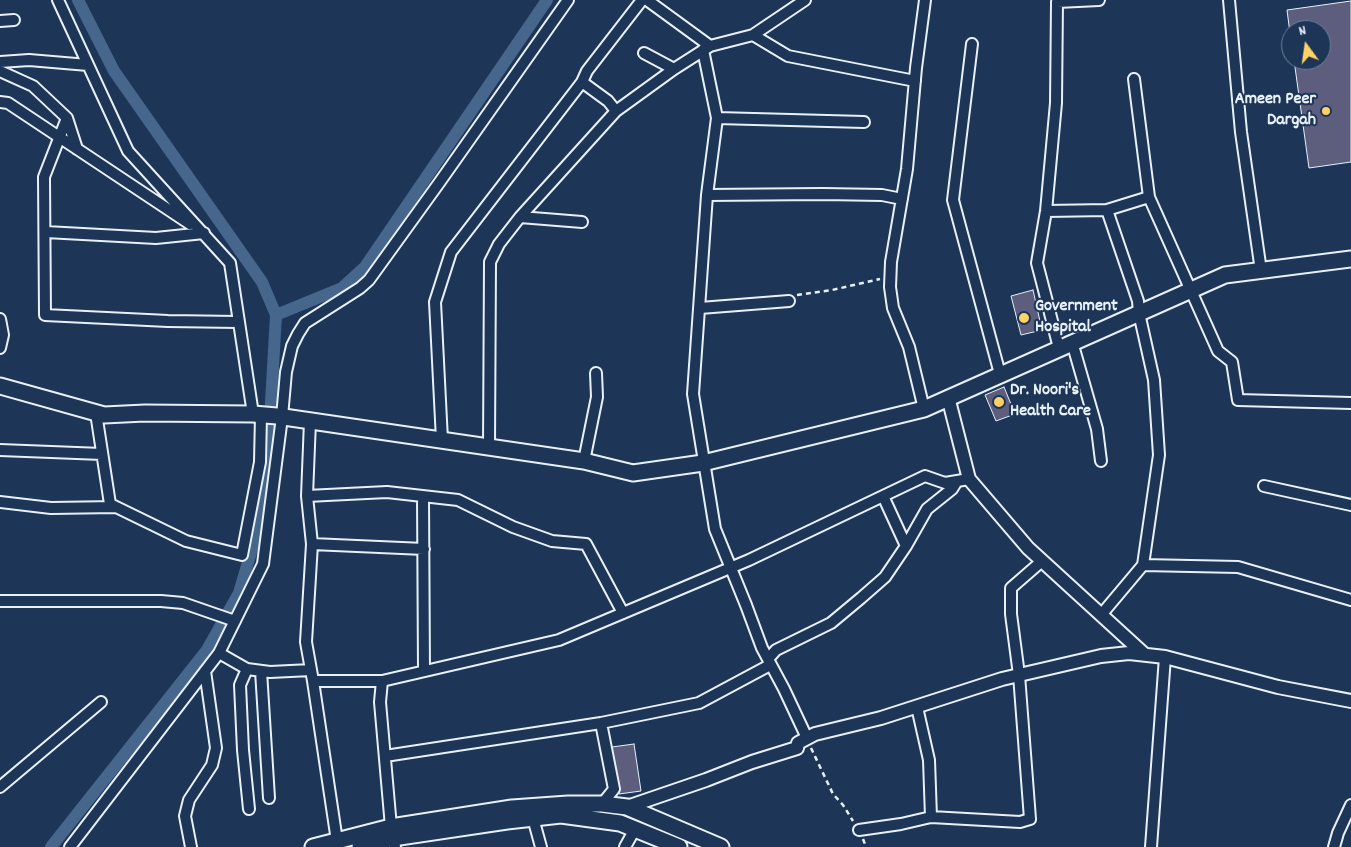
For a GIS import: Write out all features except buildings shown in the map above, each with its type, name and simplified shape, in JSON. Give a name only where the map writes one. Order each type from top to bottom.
[{"type":"main road","points":[[0,386],[104,415],[145,413],[267,416],[584,461],[634,473],[703,462],[924,409],[1225,276],[1351,259]]},
{"type":"main road","points":[[360,847],[512,808],[568,804],[602,804],[627,807],[721,847]]},
{"type":"main road","points":[[312,847],[337,841],[393,837],[562,815],[620,823],[679,847]]},
{"type":"street","points":[[58,0],[128,151],[230,263],[238,322],[267,416],[263,564],[219,653],[70,847]]},
{"type":"street","points":[[96,413],[110,504],[186,541],[242,555],[267,416],[286,372],[292,346],[298,334],[305,323],[360,288],[369,280],[440,183],[568,0]]},
{"type":"street","points":[[442,440],[435,302],[451,252],[582,82],[587,71],[642,0]]},
{"type":"street","points":[[385,756],[601,722],[698,703],[770,665],[715,529],[693,394],[707,195],[717,118],[707,48],[647,0]]},
{"type":"street","points":[[489,447],[490,262],[499,244],[520,217],[616,111],[674,69],[707,48],[753,35],[805,0]]},
{"type":"street","points":[[924,409],[908,347],[893,308],[890,277],[907,169],[925,0]]},
{"type":"street","points":[[1099,0],[1057,2],[1056,104],[1046,211],[1037,263],[1097,429],[1101,461]]},
{"type":"street","points":[[1229,0],[1241,132],[1261,271]]},
{"type":"street","points":[[0,20],[14,20]]},
{"type":"street","points":[[753,35],[788,56],[915,81]]},
{"type":"street","points":[[972,44],[953,200],[1000,374]]},
{"type":"street","points":[[644,53],[674,69]]},
{"type":"street","points":[[0,62],[29,60],[88,65]]},
{"type":"street","points":[[0,71],[33,86],[67,118],[77,149]]},
{"type":"street","points":[[1134,79],[1149,197],[1218,351],[1232,362],[1238,400],[1351,403]]},
{"type":"street","points":[[582,82],[608,101],[616,111]]},
{"type":"street","points":[[0,102],[8,103],[204,233]]},
{"type":"street","points":[[67,118],[44,177],[46,232],[45,315],[238,322]]},
{"type":"street","points":[[717,118],[864,122]]},
{"type":"street","points":[[707,195],[882,195],[902,199]]},
{"type":"street","points":[[1046,211],[1106,210],[1149,197]]},
{"type":"street","points":[[1100,615],[1143,565],[1159,455],[1154,380],[1138,301],[1106,210]]},
{"type":"street","points":[[520,217],[582,222]]},
{"type":"street","points":[[46,232],[156,238],[204,233]]},
{"type":"street","points":[[700,308],[789,299]]},
{"type":"street","points":[[0,319],[3,335],[0,348]]},
{"type":"street","points":[[584,461],[597,397],[596,373]]},
{"type":"street","points":[[948,397],[963,480],[1028,548],[1144,654]]},
{"type":"street","points":[[310,421],[308,496],[312,544],[306,642],[337,841]]},
{"type":"street","points":[[0,450],[102,454]]},
{"type":"street","points":[[219,653],[247,669],[382,681],[559,640],[730,568],[925,476],[946,483],[963,480]]},
{"type":"street","points":[[768,659],[776,650],[831,623],[885,577],[927,510],[963,480]]},
{"type":"street","points":[[1264,486],[1351,505]]},
{"type":"street","points":[[308,496],[387,492],[458,500],[513,526],[552,541],[586,544],[623,613]]},
{"type":"street","points":[[423,496],[424,671]]},
{"type":"street","points":[[883,496],[906,546]]},
{"type":"street","points":[[0,502],[51,508],[116,507]]},
{"type":"street","points":[[312,544],[424,550]]},
{"type":"street","points":[[859,830],[901,824],[931,817],[1020,822],[1030,818],[1011,614],[1011,588],[1042,561]]},
{"type":"street","points":[[1143,565],[1238,567],[1351,600]]},
{"type":"street","points":[[0,601],[161,601],[182,603],[235,621]]},
{"type":"street","points":[[627,807],[752,762],[784,753],[796,748],[798,743],[815,734],[881,718],[1002,679],[1101,656],[1129,653],[1165,657],[1278,687],[1351,701]]},
{"type":"street","points":[[1151,847],[1165,657]]},
{"type":"street","points":[[768,659],[807,738]]},
{"type":"street","points":[[247,669],[240,685],[243,750],[249,808]]},
{"type":"street","points":[[191,847],[185,816],[189,800],[212,765],[216,748],[205,671]]},
{"type":"street","points":[[261,671],[269,798]]},
{"type":"street","points":[[382,681],[380,702],[393,837]]},
{"type":"street","points":[[0,787],[101,702]]},
{"type":"street","points":[[917,707],[929,760],[931,817]]},
{"type":"street","points":[[601,722],[614,788],[602,804]]},
{"type":"street","points":[[1334,847],[1351,805]]},
{"type":"street","points":[[533,818],[541,847]]},
{"type":"street","points":[[625,847],[635,829]]},
{"type":"path","points":[[789,299],[890,277]]},
{"type":"path","points":[[807,738],[818,767],[833,794],[843,805],[859,830],[866,847]]},
{"type":"waterway","points":[[51,847],[207,650],[239,593],[261,518],[268,454],[276,315],[262,282],[114,71],[78,0]]},
{"type":"waterway","points":[[276,315],[342,288],[365,267],[547,0]]},
{"type":"place","name":"Ameen Peer Dargah","points":[[1326,111]]},
{"type":"place","name":"Government Hospital","points":[[1024,318]]},
{"type":"place","name":"Dr. Noori's Health Care","points":[[999,402]]}]
